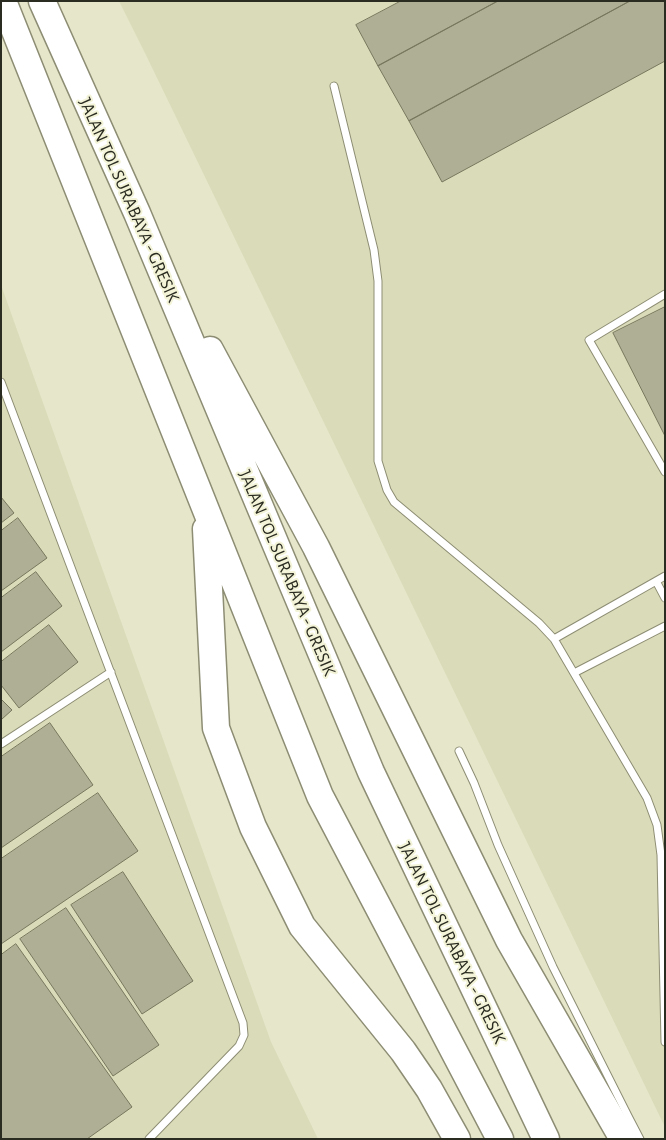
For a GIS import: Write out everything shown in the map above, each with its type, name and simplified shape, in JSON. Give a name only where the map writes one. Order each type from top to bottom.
[{"type":"highway","name":"JALAN TOL SURABAYA - GRESIK","points":[[44,7],[136,213],[371,772],[546,1139]]},
{"type":"highway","points":[[8,13],[320,796],[500,1139]]},
{"type":"highway","points":[[136,213],[316,547],[509,940],[623,1139]]},
{"type":"highway","points":[[205,509],[216,728],[253,827],[302,926],[403,1051],[429,1089],[457,1139]]},
{"type":"lane","points":[[334,86],[375,258],[378,281],[378,461],[386,490],[394,502],[539,623],[554,639],[646,798],[657,825],[661,855],[665,1042]]},
{"type":"lane","points":[[665,294],[589,340],[665,472]]},
{"type":"lane","points":[[1,382],[243,1023],[244,1034],[239,1046],[149,1139]]},
{"type":"lane","points":[[554,639],[665,576]]},
{"type":"lane","points":[[656,581],[665,598]]},
{"type":"lane","points":[[574,673],[665,626]]},
{"type":"lane","points":[[1,744],[111,672]]},
{"type":"lane","points":[[459,750],[498,845],[553,967],[640,1139]]},
{"type":"shaded area","points":[[119,1],[665,1],[665,1127],[145,53]]},
{"type":"shaded area","points":[[1,285],[271,1042],[318,1139],[1,1139]]},
{"type":"building","points":[[401,1],[498,1],[378,66],[356,25]]},
{"type":"building","points":[[498,1],[630,1],[409,121],[378,66]]},
{"type":"building","points":[[630,1],[665,1],[665,61],[442,182],[409,121]]},
{"type":"building","points":[[665,307],[665,436],[613,333]]},
{"type":"building","points":[[1,497],[14,513],[1,523]]},
{"type":"building","points":[[18,518],[47,558],[1,591],[1,531]]},
{"type":"building","points":[[36,572],[62,606],[1,652],[1,598]]},
{"type":"building","points":[[49,625],[78,662],[19,708],[1,685],[1,662]]},
{"type":"building","points":[[1,699],[12,710],[2,719],[1,718]]},
{"type":"building","points":[[50,723],[93,785],[1,848],[1,757]]},
{"type":"building","points":[[98,793],[138,851],[1,944],[1,859]]},
{"type":"building","points":[[123,872],[193,981],[142,1014],[71,905]]},
{"type":"building","points":[[66,908],[159,1045],[113,1076],[20,939]]},
{"type":"building","points":[[16,944],[132,1107],[87,1139],[1,1139],[1,955]]}]
